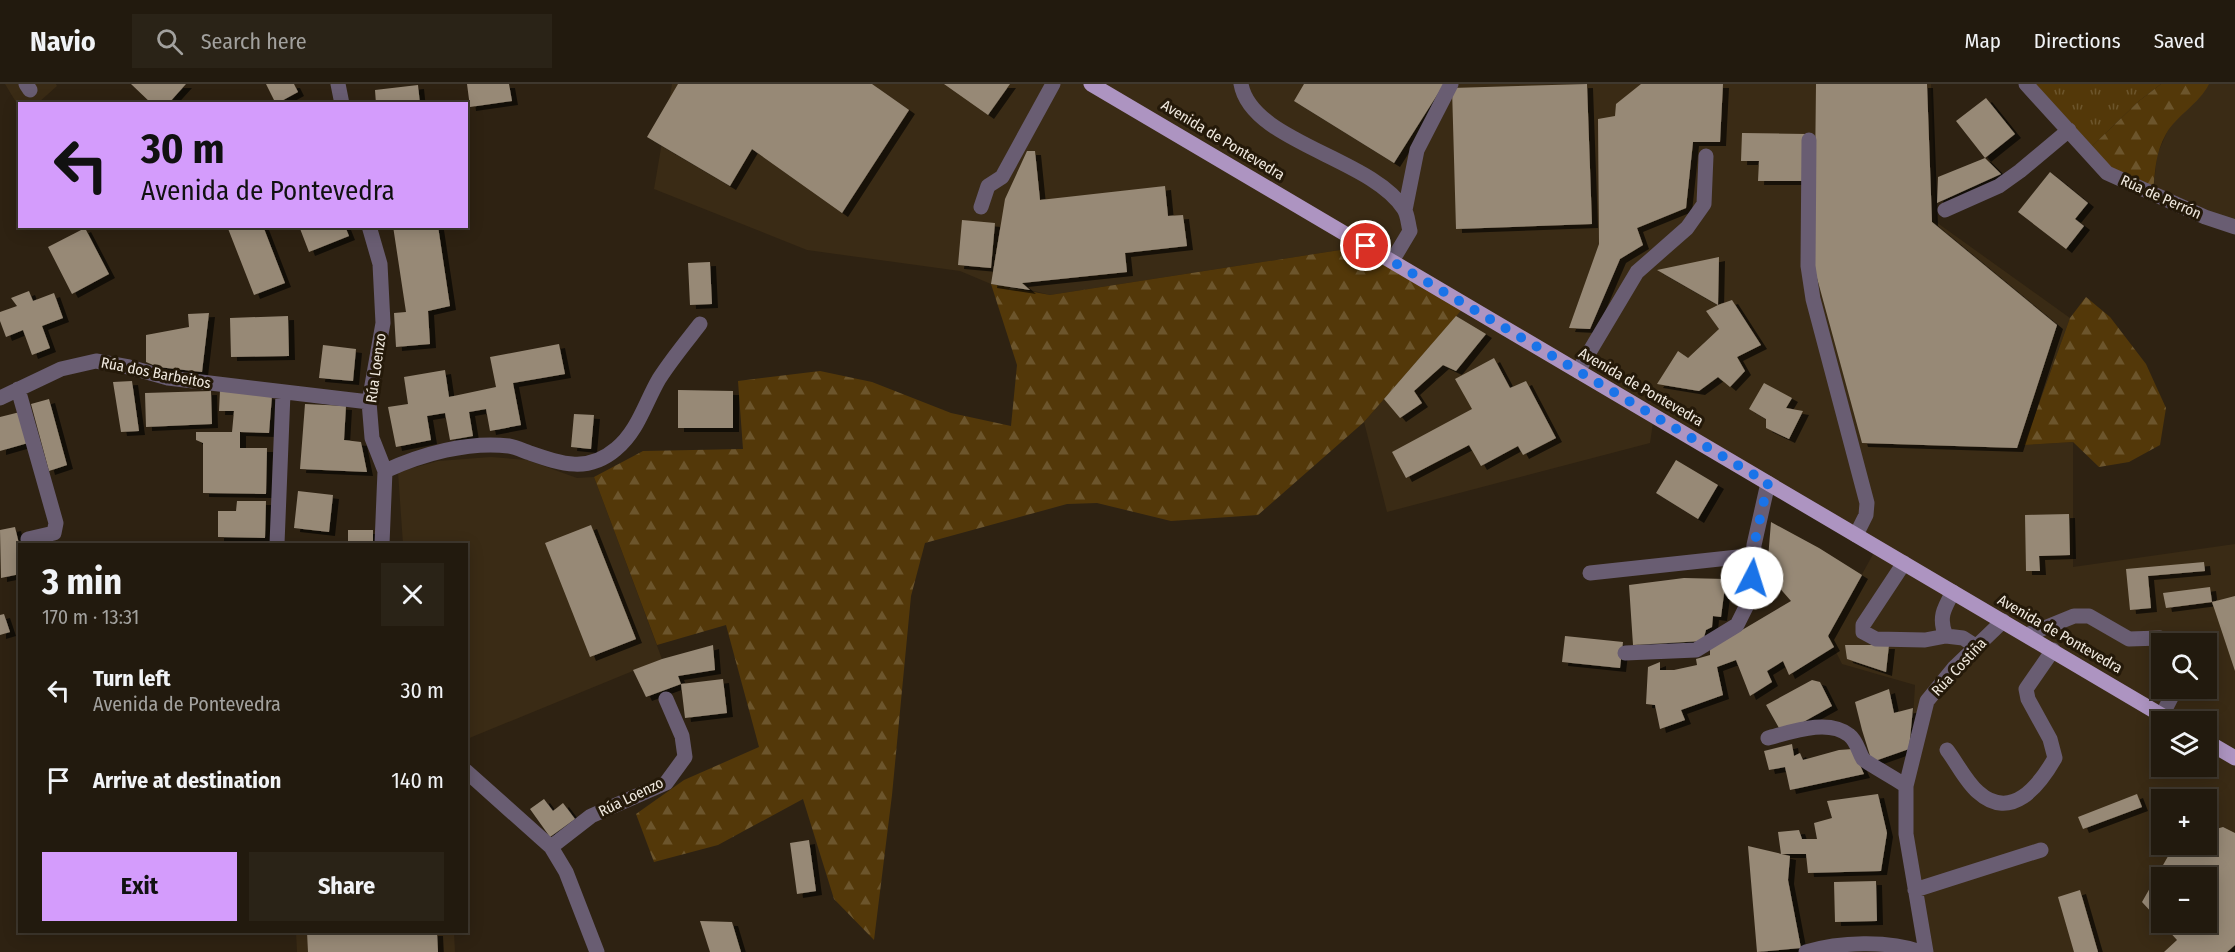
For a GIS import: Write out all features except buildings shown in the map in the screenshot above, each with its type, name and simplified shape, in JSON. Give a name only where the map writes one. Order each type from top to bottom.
[{"type":"main road","name":"Avenida de Pontevedra","points":[[1091,84],[2156,711]]},
{"type":"main road","points":[[2217,747],[2235,758]]},
{"type":"street","points":[[338,84],[342,102]]},
{"type":"street","points":[[981,207],[988,186],[1002,177],[1053,84]]},
{"type":"street","points":[[1240,84],[1250,108],[1281,131],[1384,186],[1405,210]]},
{"type":"street","points":[[1392,261],[1410,231],[1405,210],[1417,150],[1451,84]]},
{"type":"street","name":"Rúa de Perrón","points":[[2026,84],[2107,172],[2205,218],[2235,227]]},
{"type":"street","points":[[1945,210],[1999,186],[2069,130]]},
{"type":"street","points":[[1809,140],[1808,266],[1813,299],[1867,503],[1866,515],[1856,535]]},
{"type":"street","points":[[1578,371],[1637,272],[1688,228],[1704,204],[1706,156]]},
{"type":"street","name":"Rúa Loenzo","points":[[370,228],[380,264],[383,323],[369,402],[372,438],[385,471],[382,543]]},
{"type":"street","points":[[385,471],[412,459],[468,447],[510,446],[549,459],[572,464],[590,464],[616,449],[632,432],[659,380],[700,324]]},
{"type":"street","name":"Rúa dos Barbeitos","points":[[0,398],[62,369],[96,361],[168,378],[369,402]]},
{"type":"street","points":[[18,389],[56,523],[54,532],[28,539]]},
{"type":"street","points":[[277,543],[283,393]]},
{"type":"street","points":[[1625,653],[1696,650],[1737,625],[1747,605],[1754,545],[1768,483]]},
{"type":"street","points":[[1590,573],[1738,557],[1753,563]]},
{"type":"street","points":[[1904,563],[1863,625],[1863,632],[1876,639],[1925,640],[1946,636],[1963,638],[1977,647]]},
{"type":"street","points":[[1946,636],[1941,624],[1941,614],[1953,592]]},
{"type":"street","points":[[2027,636],[2074,616],[2089,616],[2129,639],[2151,638]]},
{"type":"street","name":"Rúa Costiña","points":[[1806,952],[1865,944],[1905,946],[1923,952],[1906,834],[1906,786],[1927,701],[1954,668],[2002,621]]},
{"type":"street","points":[[1947,750],[1976,791],[1987,800],[2011,803],[2024,796],[2042,781],[2055,758],[2050,740],[2028,699],[2026,689],[2053,651]]},
{"type":"street","name":"Rúa Loenzo","points":[[551,847],[591,816],[666,783],[685,757],[682,736],[666,699]]},
{"type":"street","points":[[1768,738],[1797,731],[1838,728],[1851,736],[1864,760],[1906,786]]},
{"type":"street","points":[[468,773],[551,847],[566,872],[597,952]]},
{"type":"street","points":[[1915,890],[2041,850]]},
{"type":"shaded area","points":[[5,84],[56,84],[57,86],[39,102],[18,102],[18,105]]},
{"type":"shaded area","points":[[672,84],[1931,84],[1936,222],[2070,318],[2024,445],[2073,442],[2073,567],[2235,544],[2235,952],[1926,952],[1906,834],[1915,685],[1842,664],[1828,636],[1877,547],[1654,416],[1650,443],[1387,512],[1364,422],[1466,305],[1366,246],[1050,295],[991,284],[960,271],[807,250],[654,189]]},
{"type":"shaded area","points":[[2200,84],[2235,84],[2235,225],[2153,194],[2157,155],[2167,132]]},
{"type":"shaded area","points":[[491,457],[527,460],[577,478],[594,477],[662,659],[468,739],[468,543],[403,543],[398,472],[438,461]]},
{"type":"shaded area","points":[[296,933],[454,933],[455,952],[297,952]]},
{"type":"green space","points":[[2026,84],[2161,84],[2139,101],[2087,151]]},
{"type":"green space","points":[[2161,84],[2209,84],[2200,98],[2171,127],[2162,141],[2155,171],[2153,194],[2107,173],[2087,151],[2139,101]]},
{"type":"green space","points":[[1366,246],[1466,305],[1364,422],[1258,515],[1171,521],[1097,503],[1067,504],[925,543],[911,596],[892,795],[874,940],[834,899],[803,799],[718,845],[654,862],[636,814],[684,780],[759,747],[726,625],[657,645],[594,477],[643,451],[743,449],[738,381],[820,371],[872,382],[951,413],[1011,426],[1017,365],[991,284],[1050,295]]},
{"type":"green space","points":[[2086,297],[2110,317],[2146,364],[2166,408],[2160,445],[2129,462],[2099,467],[2073,442],[2024,445],[2070,318]]},
{"type":"route","points":[[1366,246],[1768,483],[1754,545],[1752,578]]}]
